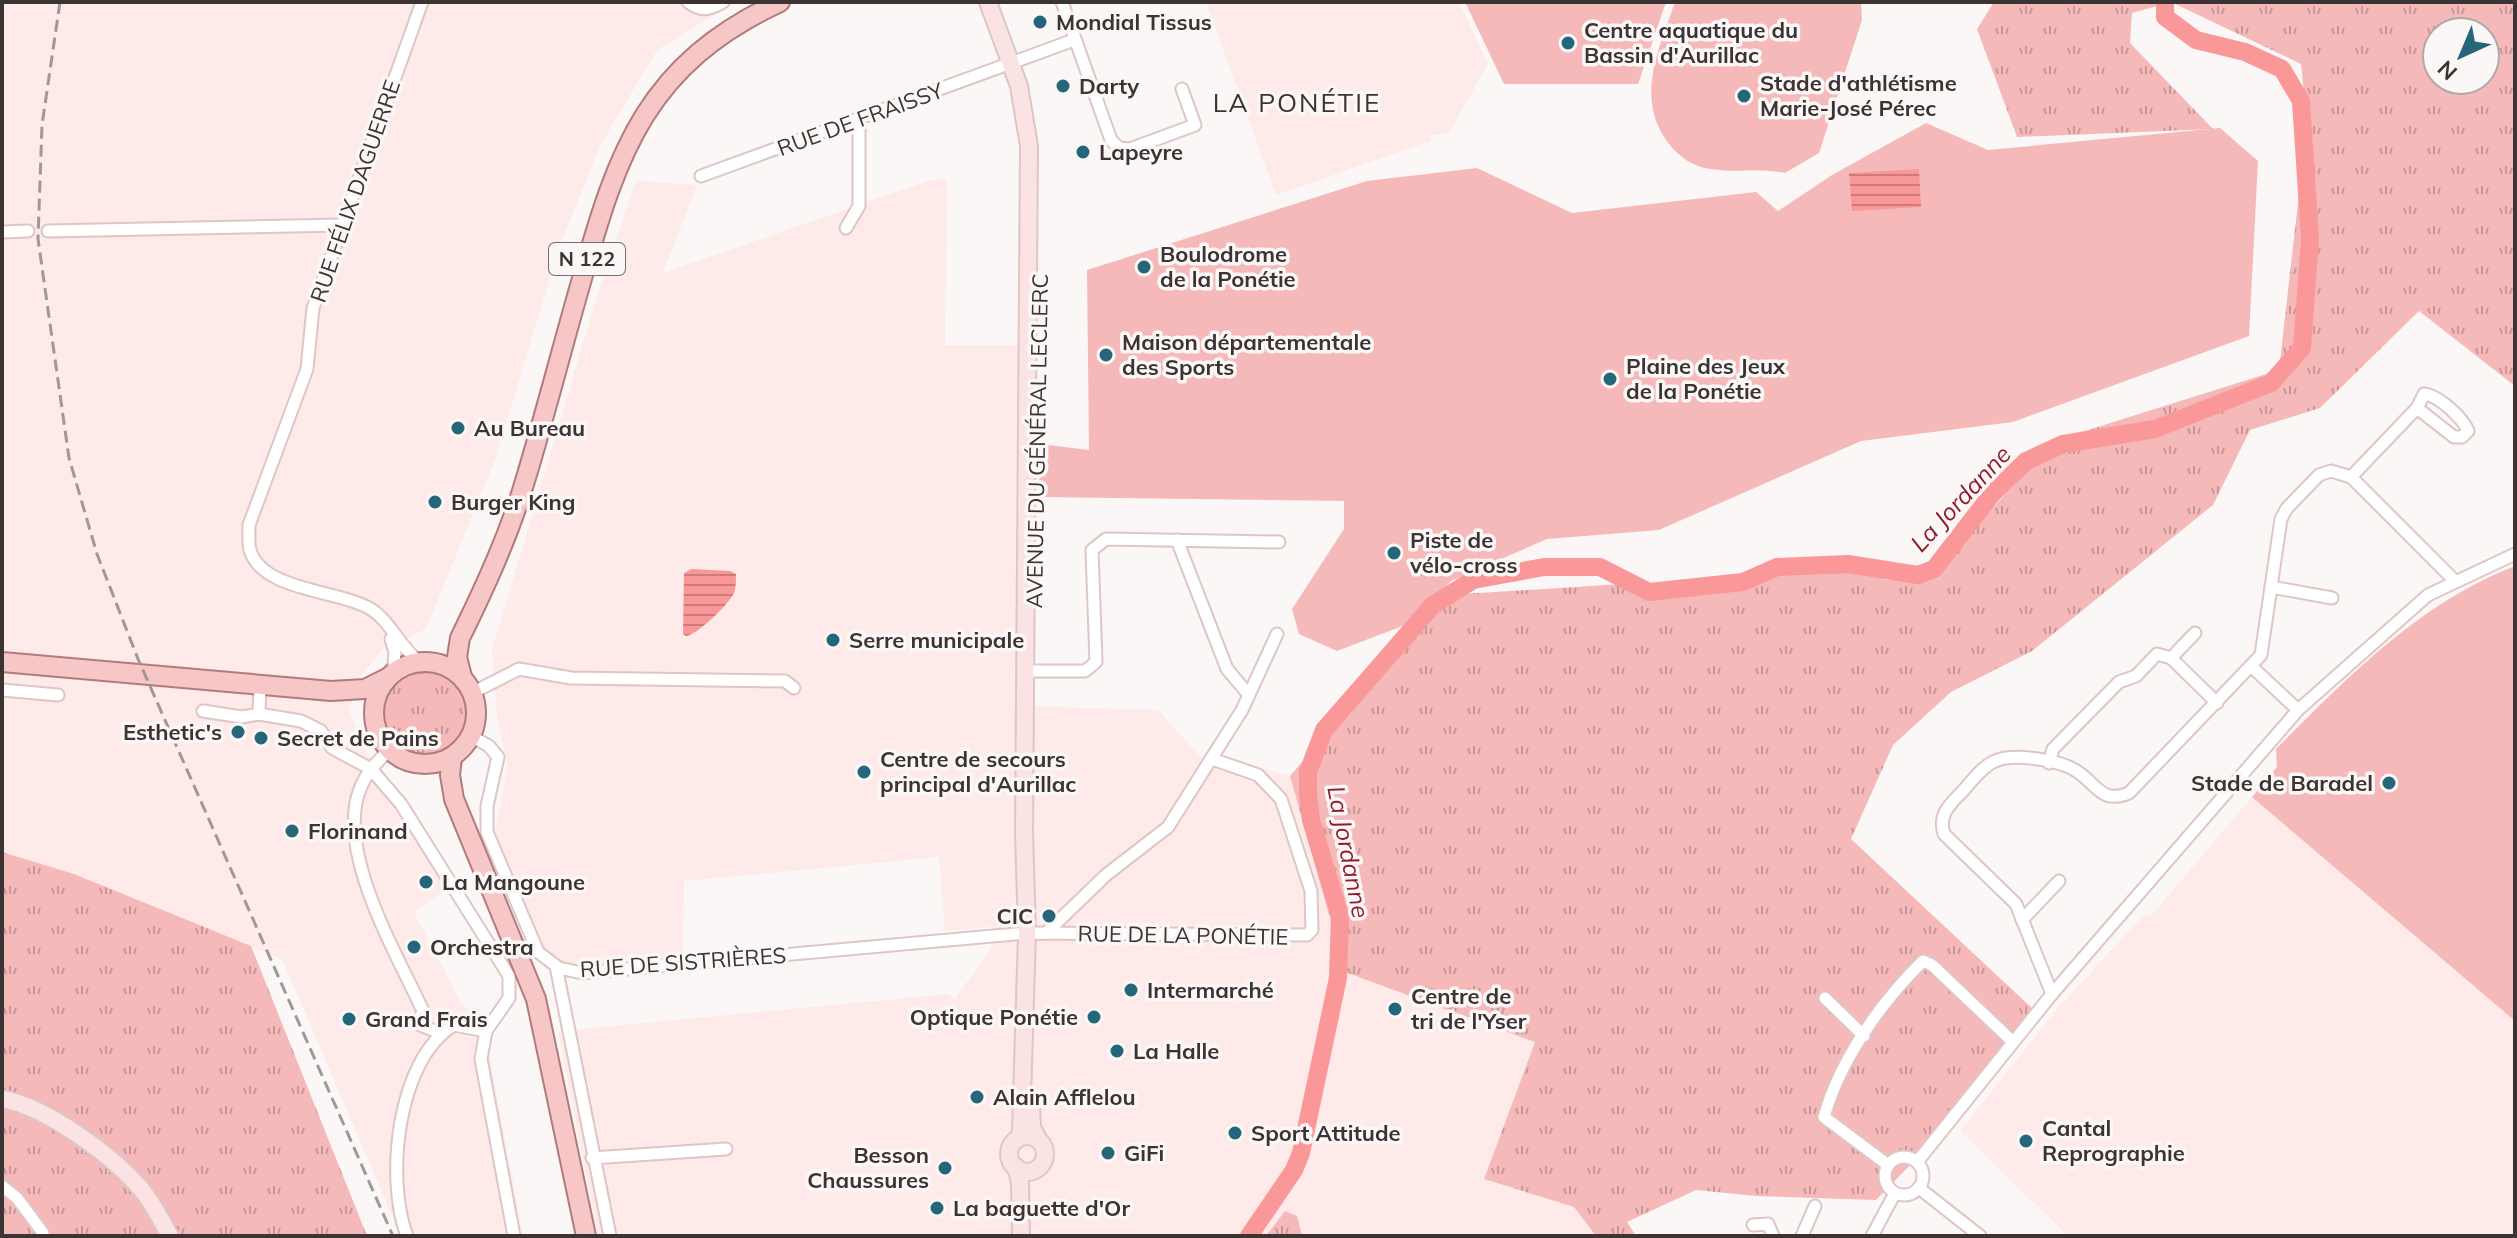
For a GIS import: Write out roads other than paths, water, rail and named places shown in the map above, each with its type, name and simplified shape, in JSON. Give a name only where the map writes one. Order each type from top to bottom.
[{"type":"main road","name":"N 122","points":[[467,685],[457,657],[460,638],[517,505],[602,207],[626,145],[653,101],[679,70],[723,33],[780,2]]},
{"type":"main road","name":"N 122","points":[[424,662],[460,638]]},
{"type":"main road","points":[[2,662],[331,691],[365,689],[390,675],[424,662],[447,667],[467,685],[475,722],[471,736],[452,757],[421,764],[409,762],[389,750],[375,727],[373,714],[377,695],[390,675]]},
{"type":"main road","points":[[331,691],[359,700],[373,714]]},
{"type":"main road","points":[[452,757],[450,775],[454,799],[536,999],[585,1236]]},
{"type":"main road","points":[[421,764],[454,799]]},
{"type":"street","name":"RUE FÉLIX DAGUERRE","points":[[422,2],[313,308],[307,369],[249,525],[250,551],[264,569],[284,582],[367,606],[385,624],[400,646],[424,662]]},
{"type":"street","points":[[688,2],[698,10],[710,10],[723,2]]},
{"type":"street","name":"AVENUE DU GÉNÉRAL LECLERC","points":[[988,2],[1036,121],[1039,173],[1032,914],[1027,933]]},
{"type":"street","name":"AVENUE DU GÉNÉRAL LECLERC","points":[[998,2],[1015,64],[1029,146],[1024,833],[1026,1003],[1031,1016],[1031,1110],[1045,1154],[1031,1188],[1031,1236]]},
{"type":"street","points":[[1062,2],[1111,140],[1119,148],[1130,149],[1195,125],[1182,89]]},
{"type":"street","name":"RUE DE FRAISSY","points":[[701,176],[1074,40]]},
{"type":"street","points":[[846,228],[859,206],[859,120]]},
{"type":"street","points":[[48,231],[342,225]]},
{"type":"street","points":[[2,232],[28,231]]},
{"type":"street","points":[[2351,477],[2417,408],[2424,394],[2432,395],[2465,424],[2468,431],[2462,437],[2454,437],[2417,408]]},
{"type":"street","points":[[2052,994],[2016,904],[1944,834],[1940,823],[1946,809],[1996,760],[2009,757],[2049,763],[2078,772],[2103,796],[2114,799],[2129,793],[2261,655],[2281,519],[2287,508],[2319,475],[2331,471],[2351,477],[2454,580]]},
{"type":"street","points":[[1034,671],[1085,671],[1096,662],[1092,550],[1106,539],[1279,542]]},
{"type":"street","points":[[1177,540],[1227,669],[1249,695]]},
{"type":"street","points":[[1917,1162],[2052,994],[2298,710],[2428,595],[2454,580],[2515,554]]},
{"type":"street","points":[[2271,587],[2332,598]]},
{"type":"street","points":[[385,624],[395,652],[390,675]]},
{"type":"street","points":[[2171,658],[2195,633]]},
{"type":"street","points":[[1046,933],[1106,875],[1168,827],[1249,695],[1277,634]]},
{"type":"street","points":[[2049,763],[2053,749],[2119,682],[2136,676],[2157,654],[2171,658],[2217,703]]},
{"type":"street","points":[[2252,667],[2298,710]]},
{"type":"street","points":[[467,685],[519,669],[571,678],[785,681],[794,688]]},
{"type":"street","points":[[259,714],[260,684]]},
{"type":"street","points":[[2,690],[58,695]]},
{"type":"street","points":[[203,711],[242,717],[259,714],[301,721],[321,731],[332,748],[371,769],[401,804],[509,976],[509,998],[486,1031],[481,1059],[514,1236]]},
{"type":"street","name":"RUE DE SISTRIÈRES","points":[[471,736],[496,752],[498,761],[485,820],[487,832],[532,942],[538,952],[556,966],[582,973],[1027,933]]},
{"type":"street","points":[[389,750],[371,769],[358,792],[359,867],[423,1011],[418,1024],[440,1033]]},
{"type":"street","name":"RUE DE LA PONÉTIE","points":[[1027,933],[1300,936],[1312,930],[1311,891],[1281,799],[1258,775],[1212,759]]},
{"type":"street","points":[[2022,920],[2059,881]]},
{"type":"street","points":[[1888,1165],[1824,1117],[1833,1085],[1903,980],[1923,961],[1932,965],[2013,1042]]},
{"type":"street","points":[[556,966],[610,1236]]},
{"type":"street","points":[[1825,998],[1864,1036]]},
{"type":"street","name":"AVENUE DU GÉNÉRAL LECLERC","points":[[1021,1236],[1020,1182],[1010,1151],[1021,1131],[1022,1012],[1026,1003]]},
{"type":"street","points":[[407,1236],[396,1197],[395,1170],[407,1098],[425,1056],[440,1033],[454,1025],[486,1031]]},
{"type":"street","points":[[2,1099],[27,1106],[52,1120],[115,1164],[143,1192],[170,1236]]},
{"type":"street","points":[[1018,1139],[1027,1136],[1038,1139]]},
{"type":"street","points":[[592,1158],[726,1149]]},
{"type":"street","points":[[1899,1157],[1917,1162],[1923,1177],[1919,1188],[1908,1195],[1895,1193],[1886,1183],[1888,1165],[1899,1157]]},
{"type":"street","points":[[1016,1167],[1026,1172],[1037,1169]]},
{"type":"street","points":[[2,1186],[17,1198],[43,1233]]},
{"type":"street","points":[[1919,1188],[1966,1231],[1980,1236]]},
{"type":"street","points":[[1872,1236],[1895,1193]]},
{"type":"street","points":[[1802,1236],[1815,1206]]},
{"type":"street","points":[[1753,1225],[1768,1224],[1773,1236]]},
{"type":"waterway","name":"La Jordanne","points":[[1249,1236],[1294,1170],[1301,1153],[1338,978],[1340,916],[1311,820],[1308,772],[1324,730],[1433,605],[1473,580],[1544,567],[1600,567],[1649,592],[1743,582],[1777,567],[1848,564],[1918,575],[1934,569],[1992,494],[2026,461],[2063,444],[2155,429],[2271,383],[2302,348],[2310,239],[2301,101],[2282,69],[2245,52],[2196,40],[2165,17],[2165,2]]},
{"type":"railway","points":[[60,2],[42,125],[38,239],[69,458],[97,554],[138,659],[393,1236]]},
{"type":"place","name":"Mondial Tissus","points":[[1040,22]]},
{"type":"place","name":"Centre aquatique du Bassin d'Aurillac","points":[[1568,43]]},
{"type":"place","name":"Darty","points":[[1063,86]]},
{"type":"place","name":"Stade d'athlétisme Marie-José Pérec","points":[[1744,96]]},
{"type":"place","name":"Lapeyre","points":[[1083,152]]},
{"type":"place","name":"Boulodrome de la Ponétie","points":[[1144,267]]},
{"type":"place","name":"Maison départementale des Sports","points":[[1106,355]]},
{"type":"place","name":"Plaine des Jeux de la Ponétie","points":[[1610,379]]},
{"type":"place","name":"Au Bureau","points":[[458,428]]},
{"type":"place","name":"Burger King","points":[[435,502]]},
{"type":"place","name":"Piste de vélo-cross","points":[[1394,553]]},
{"type":"place","name":"Serre municipale","points":[[833,640]]},
{"type":"place","name":"Esthetic's","points":[[238,732]]},
{"type":"place","name":"Secret de Pains","points":[[261,738]]},
{"type":"place","name":"Centre de secours principal d'Aurillac","points":[[864,772]]},
{"type":"place","name":"Stade de Baradel","points":[[2389,783]]},
{"type":"place","name":"Florinand","points":[[292,831]]},
{"type":"place","name":"La Mangoune","points":[[426,882]]},
{"type":"place","name":"CIC","points":[[1049,916]]},
{"type":"place","name":"Orchestra","points":[[414,947]]},
{"type":"place","name":"Intermarché","points":[[1131,990]]},
{"type":"place","name":"Centre de tri de l'Yser","points":[[1395,1009]]},
{"type":"place","name":"Optique Ponétie","points":[[1094,1017]]},
{"type":"place","name":"Grand Frais","points":[[349,1019]]},
{"type":"place","name":"La Halle","points":[[1117,1051]]},
{"type":"place","name":"Alain Afflelou","points":[[977,1097]]},
{"type":"place","name":"Sport Attitude","points":[[1235,1133]]},
{"type":"place","name":"Cantal Reprographie","points":[[2026,1141]]},
{"type":"place","name":"GiFi","points":[[1108,1153]]},
{"type":"place","name":"Besson Chaussures","points":[[945,1168]]},
{"type":"place","name":"La baguette d'Or","points":[[937,1208]]},
{"type":"district","name":"LA PONÉTIE","points":[[1297,103]]}]
